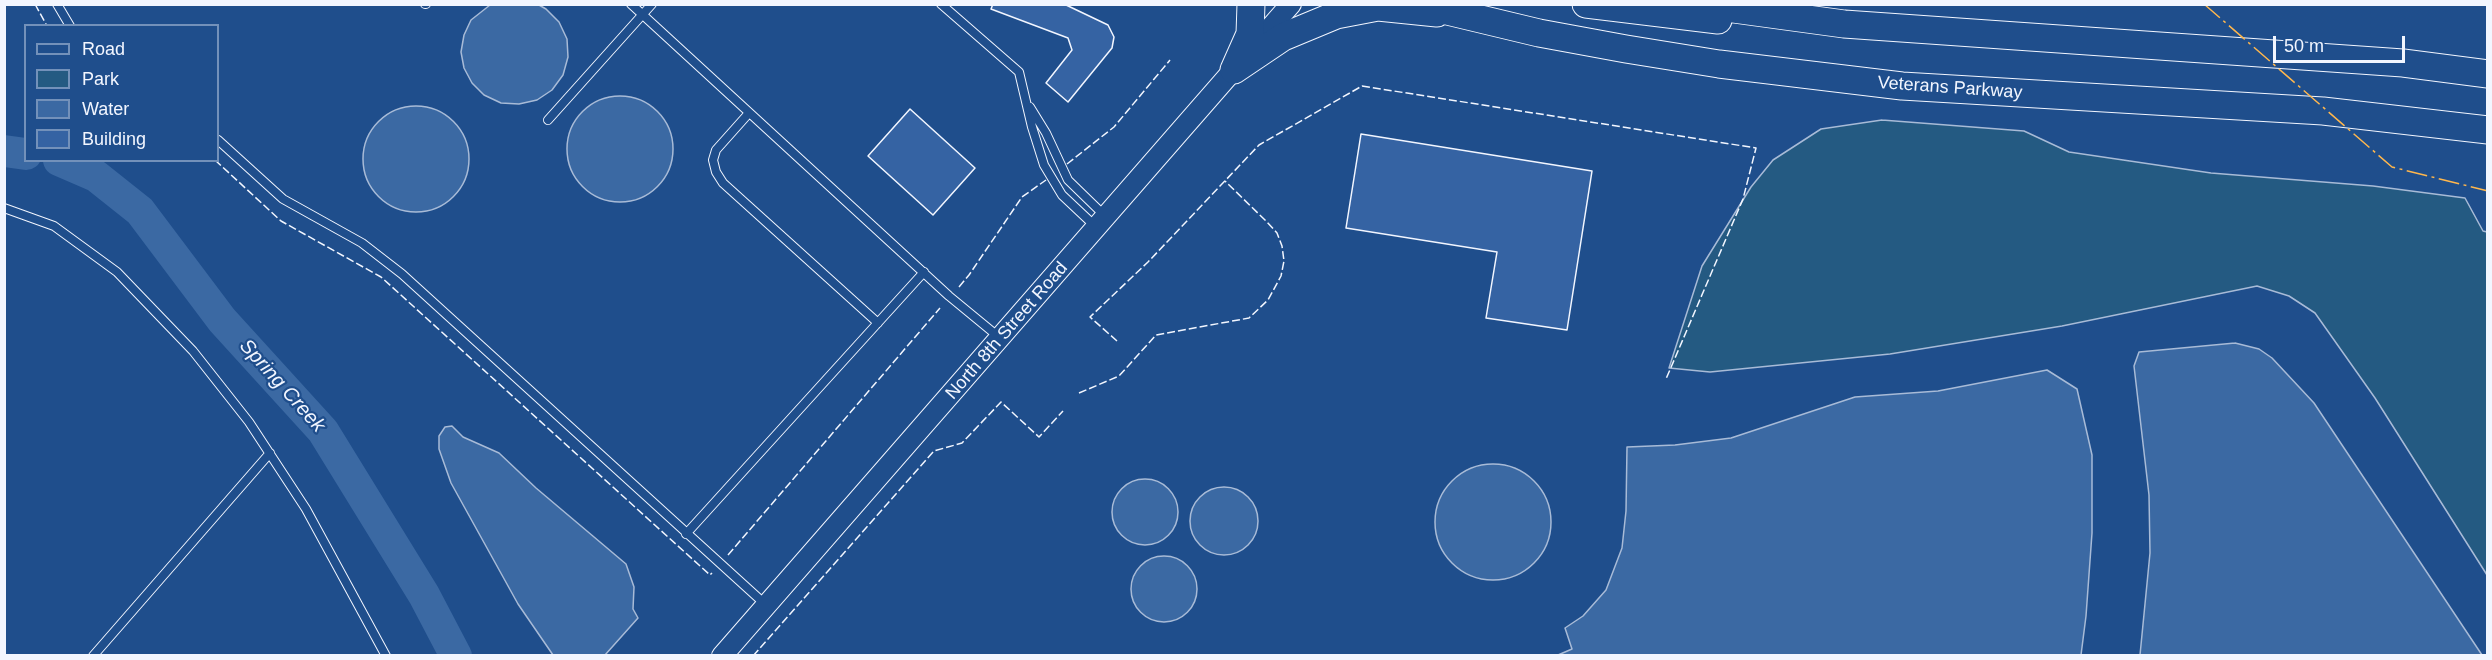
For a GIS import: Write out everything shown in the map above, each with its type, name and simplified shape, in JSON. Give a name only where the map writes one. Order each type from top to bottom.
[{"type":"highway","points":[[1234,70],[1250,34],[1251,4]]},
{"type":"highway","name":"Veterans Parkway","points":[[1418,4],[1539,33],[1626,49],[1719,64],[1902,86],[2323,111],[2487,130]]},
{"type":"highway","points":[[1586,4],[1719,20],[1754,13]]},
{"type":"highway","points":[[1697,4],[1844,24],[2403,63],[2487,74]]},
{"type":"highway","points":[[1234,70],[1283,38],[1336,15],[1378,7],[1463,15]]},
{"type":"street","name":"North 8th Street Road","points":[[722,656],[1291,4]]},
{"type":"lane","points":[[57,4],[69,24]]},
{"type":"lane","points":[[631,4],[924,272],[1000,338]]},
{"type":"lane","points":[[548,120],[652,4]]},
{"type":"lane","points":[[940,4],[1019,72],[1041,156],[1056,188],[1102,223]]},
{"type":"lane","points":[[1027,102],[1046,133],[1068,180],[1102,223]]},
{"type":"lane","points":[[749,113],[716,150],[713,160],[716,172],[723,183],[878,323]]},
{"type":"lane","points":[[219,141],[283,199],[362,243],[402,274],[766,605]]},
{"type":"lane","points":[[4,208],[54,226],[117,272],[193,351],[249,422],[306,509],[386,656]]},
{"type":"lane","points":[[686,534],[924,272]]},
{"type":"lane","points":[[93,656],[270,453]]},
{"type":"green space","points":[[1882,120],[2024,131],[2069,152],[2211,173],[2373,186],[2465,198],[2483,231],[2487,232],[2487,575],[2375,398],[2315,313],[2289,296],[2257,286],[2062,326],[1890,354],[1710,372],[1669,368],[1702,266],[1751,187],[1773,160],[1821,129]]},
{"type":"water","points":[[490,5],[539,5],[559,22],[567,39],[568,57],[563,75],[552,90],[537,100],[519,104],[501,103],[484,95],[472,83],[464,68],[461,52],[464,35],[471,20]]},
{"type":"water","points":[[620,96],[640,100],[657,112],[669,129],[673,149],[669,169],[657,186],[640,198],[620,202],[600,198],[583,186],[571,169],[567,149],[571,129],[583,112],[600,100]]},
{"type":"water","points":[[416,106],[436,110],[453,122],[465,139],[469,159],[465,179],[453,196],[436,208],[416,212],[396,208],[379,196],[367,179],[363,159],[367,139],[379,122],[396,110]]},
{"type":"water","points":[[2235,343],[2259,349],[2272,358],[2314,403],[2482,655],[2140,655],[2150,553],[2149,495],[2134,366],[2139,352]]},
{"type":"water","points":[[2047,370],[2077,389],[2092,455],[2092,533],[2081,655],[1558,655],[1572,649],[1565,628],[1583,616],[1606,590],[1622,548],[1626,511],[1627,447],[1675,445],[1731,438],[1855,397],[1938,391]]},
{"type":"water","points":[[452,426],[463,437],[499,453],[536,488],[626,564],[634,587],[633,609],[638,618],[605,655],[553,655],[518,604],[451,483],[439,449],[439,436],[445,427]]},
{"type":"water","points":[[1493,464],[1515,468],[1534,481],[1547,500],[1551,522],[1547,544],[1534,563],[1515,576],[1493,580],[1471,576],[1452,563],[1439,544],[1435,522],[1439,500],[1452,481],[1471,468]]},
{"type":"water","points":[[1138,479],[1152,479],[1164,484],[1173,493],[1178,512],[1176,525],[1169,536],[1152,545],[1138,545],[1126,540],[1117,531],[1112,519],[1112,505],[1117,493],[1126,484]]},
{"type":"water","points":[[1224,487],[1237,490],[1248,497],[1255,508],[1258,521],[1255,534],[1248,545],[1237,552],[1224,555],[1211,552],[1200,545],[1193,534],[1190,521],[1193,508],[1200,497],[1211,490]]},
{"type":"water","points":[[1158,556],[1170,556],[1182,561],[1192,571],[1197,589],[1195,602],[1182,617],[1170,622],[1158,622],[1146,617],[1136,607],[1131,595],[1131,583],[1136,571],[1146,561]]},
{"type":"building","points":[[993,4],[1064,4],[1108,25],[1114,37],[1112,48],[1068,102],[1046,83],[1072,50],[1068,38],[991,9]]},
{"type":"building","points":[[910,109],[975,168],[933,215],[868,156]]},
{"type":"building","points":[[1361,134],[1592,171],[1567,330],[1486,318],[1497,252],[1346,228]]},
{"type":"waterway","name":"Spring Creek","points":[[4,151],[24,154]]},
{"type":"waterway","name":"Spring Creek","points":[[64,162],[96,176],[140,211],[222,320],[323,431],[424,595],[456,656]]},
{"type":"fence","points":[[35,4],[46,24]]},
{"type":"fence","points":[[1067,164],[1114,127],[1170,60]]},
{"type":"fence","points":[[1117,341],[1090,317],[1148,262],[1259,145],[1362,86],[1756,148],[1743,199],[1666,379]]},
{"type":"fence","points":[[217,162],[281,221],[381,277],[710,575],[712,573]]},
{"type":"fence","points":[[959,287],[1022,197],[1046,180]]},
{"type":"fence","points":[[1079,393],[1119,376],[1156,335],[1249,318],[1268,300],[1281,276],[1284,261],[1282,246],[1277,233],[1225,181]]},
{"type":"fence","points":[[728,555],[940,308]]},
{"type":"fence","points":[[753,656],[934,451],[962,443],[1001,402],[1039,437],[1063,411]]},
{"type":"power","points":[[2204,4],[2392,167],[2488,191]]}]
